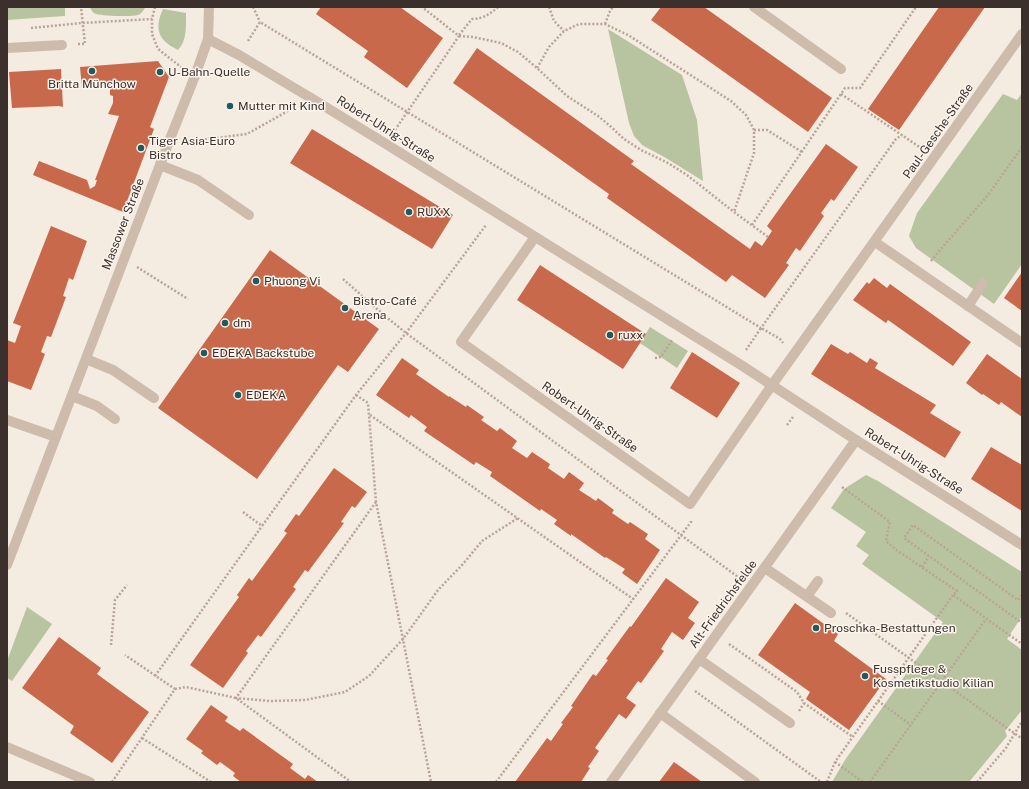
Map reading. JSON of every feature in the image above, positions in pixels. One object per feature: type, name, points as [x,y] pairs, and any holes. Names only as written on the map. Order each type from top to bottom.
[{"type":"street","points":[[208,39],[209,7]]},
{"type":"street","points":[[754,7],[841,69]]},
{"type":"street","name":"Paul-Gesche-Straße","points":[[772,385],[1022,34]]},
{"type":"street","name":"Robert-Uhrig-Straße","points":[[208,39],[239,55],[311,98],[496,212],[772,385],[1022,545]]},
{"type":"street","name":"Massower Straße","points":[[7,565],[208,39]]},
{"type":"street","points":[[7,48],[62,45]]},
{"type":"street","points":[[160,165],[198,180],[249,215]]},
{"type":"street","name":"Robert-Uhrig-Straße","points":[[535,237],[461,342],[690,504]]},
{"type":"street","points":[[875,242],[1022,343]]},
{"type":"street","points":[[968,306],[983,283]]},
{"type":"street","points":[[86,359],[113,370],[154,398]]},
{"type":"street","points":[[690,504],[772,385]]},
{"type":"street","points":[[72,396],[97,406],[116,419]]},
{"type":"street","points":[[7,420],[56,437]]},
{"type":"street","name":"Alt-Friedrichsfelde","points":[[611,782],[856,440]]},
{"type":"street","points":[[765,568],[831,613]]},
{"type":"street","points":[[806,596],[818,581]]},
{"type":"street","points":[[699,659],[790,723]]},
{"type":"street","points":[[660,713],[755,782]]},
{"type":"street","points":[[7,747],[90,782]]},
{"type":"path","points":[[81,7],[82,23]]},
{"type":"path","points":[[155,7],[152,19],[152,34],[158,49],[195,76]]},
{"type":"path","points":[[253,7],[260,22],[780,339],[793,356]]},
{"type":"path","points":[[422,7],[459,36],[473,37],[501,43],[518,52],[567,96],[598,116],[624,139],[687,175],[768,237]]},
{"type":"path","points":[[386,144],[472,19],[479,19],[498,7]]},
{"type":"path","points":[[550,7],[554,21],[564,31]]},
{"type":"path","points":[[605,24],[613,7]]},
{"type":"path","points":[[752,225],[845,88],[860,88],[916,7]]},
{"type":"path","points":[[31,28],[82,23],[152,19]]},
{"type":"path","points":[[239,55],[260,22]]},
{"type":"path","points":[[537,68],[549,47],[564,31],[579,24],[605,24],[628,35],[731,101],[746,114],[754,130],[754,154],[734,212]]},
{"type":"path","points":[[841,94],[935,157]]},
{"type":"path","points":[[168,144],[247,134],[311,98]]},
{"type":"path","points":[[754,130],[766,130],[802,152]]},
{"type":"path","points":[[740,365],[745,351],[761,328],[896,139],[902,135]]},
{"type":"path","points":[[922,275],[940,250],[988,195],[1022,147]]},
{"type":"path","points":[[155,676],[356,394],[406,333],[496,212]]},
{"type":"path","points":[[124,259],[188,298]]},
{"type":"path","points":[[343,279],[406,333],[751,587]]},
{"type":"path","points":[[655,358],[661,357],[680,327]]},
{"type":"path","points":[[356,394],[368,403],[376,502],[431,782]]},
{"type":"path","points":[[370,414],[633,599]]},
{"type":"path","points":[[827,782],[835,762],[956,591],[886,541],[890,522],[830,478]]},
{"type":"path","points":[[236,698],[376,502]]},
{"type":"path","points":[[496,782],[691,522],[690,504]]},
{"type":"path","points":[[243,512],[262,526]]},
{"type":"path","points":[[125,655],[175,689],[186,687],[236,698],[270,701],[305,700],[345,692],[369,676],[403,639],[438,590],[463,564],[482,541],[518,518]]},
{"type":"path","points":[[1022,595],[1018,600],[913,525],[904,538],[1022,623]]},
{"type":"path","points":[[922,567],[929,556]]},
{"type":"path","points":[[111,645],[115,600],[126,585]]},
{"type":"path","points":[[953,595],[1022,644]]},
{"type":"path","points":[[844,612],[1022,738]]},
{"type":"path","points":[[870,782],[986,619]]},
{"type":"path","points":[[717,635],[797,692],[804,703],[853,737]]},
{"type":"path","points":[[683,683],[821,782]]},
{"type":"path","points":[[112,782],[175,689]]},
{"type":"path","points":[[236,698],[351,782]]},
{"type":"path","points":[[878,701],[911,725]]},
{"type":"path","points":[[977,782],[1006,748],[1022,721]]},
{"type":"path","points":[[142,738],[211,782]]},
{"type":"path","points":[[835,762],[862,782]]},
{"type":"green space","points":[[7,7],[65,7],[65,16],[7,20]]},
{"type":"green space","points":[[90,7],[145,8],[138,15],[117,16],[96,14]]},
{"type":"green space","points":[[163,9],[186,13],[184,38],[178,50],[166,42],[160,33],[159,22]]},
{"type":"green space","points":[[608,29],[682,75],[697,120],[703,181],[642,145],[634,136],[629,123]]},
{"type":"green space","points":[[1022,93],[1022,264],[994,304],[916,248],[909,236],[917,213],[1003,94],[1017,100]]},
{"type":"green space","points":[[650,327],[688,351],[677,368],[640,343]]},
{"type":"green space","points":[[866,475],[878,481],[1022,572],[1022,616],[1007,639],[1022,650],[1022,710],[1005,731],[1007,736],[969,782],[832,782],[845,760],[943,622],[862,564],[869,555],[856,546],[866,532],[831,508],[844,489]]},
{"type":"green space","points":[[27,607],[52,624],[12,681],[7,678],[7,661]]},
{"type":"building","points":[[321,7],[400,7],[443,38],[407,88],[364,57],[368,51],[316,14]]},
{"type":"building","points":[[661,7],[704,7],[832,98],[808,132],[651,20]]},
{"type":"building","points":[[939,7],[985,7],[899,130],[868,109]]},
{"type":"building","points":[[477,48],[634,161],[631,164],[750,249],[755,241],[762,246],[772,231],[767,226],[826,144],[858,167],[834,201],[831,199],[821,213],[824,216],[800,251],[796,248],[786,263],[789,265],[765,298],[732,275],[726,282],[607,198],[609,194],[453,83]]},
{"type":"building","points":[[158,61],[169,77],[150,127],[154,129],[123,212],[33,175],[39,161],[87,180],[90,189],[95,186],[97,180],[95,180],[119,116],[108,114],[113,103],[113,96],[110,95],[110,87],[82,88],[80,67]]},
{"type":"building","points":[[61,69],[63,107],[12,108],[9,72]]},
{"type":"building","points":[[312,129],[453,215],[432,249],[290,163]]},
{"type":"building","points":[[51,226],[87,241],[73,280],[69,278],[63,296],[66,297],[51,337],[47,336],[41,352],[45,354],[31,390],[7,381],[7,340],[15,343],[21,326],[13,323]]},
{"type":"building","points":[[270,250],[379,329],[348,372],[338,365],[257,479],[158,408]]},
{"type":"building","points":[[540,265],[646,334],[623,369],[517,300]]},
{"type":"building","points":[[1022,272],[1022,311],[1004,298]]},
{"type":"building","points":[[874,278],[887,288],[890,284],[971,342],[953,366],[888,320],[886,323],[853,300],[867,282],[869,284]]},
{"type":"building","points":[[831,344],[848,354],[850,352],[867,363],[870,358],[878,363],[875,368],[936,405],[930,413],[961,432],[945,458],[811,374]]},
{"type":"building","points":[[692,352],[740,383],[717,418],[670,388]]},
{"type":"building","points":[[987,354],[1022,379],[1022,417],[1001,402],[999,405],[983,394],[982,395],[966,383]]},
{"type":"building","points":[[402,358],[419,370],[416,374],[449,397],[466,407],[467,405],[484,417],[481,420],[497,431],[500,428],[517,441],[512,448],[527,458],[532,452],[550,464],[548,468],[564,479],[569,472],[584,483],[579,490],[596,501],[598,498],[614,510],[612,513],[628,524],[630,522],[648,534],[645,539],[660,550],[637,584],[622,573],[625,569],[606,557],[605,558],[554,524],[557,520],[541,509],[540,511],[490,476],[492,472],[476,462],[474,465],[424,431],[427,427],[411,415],[409,418],[376,395]]},
{"type":"building","points":[[991,447],[1022,465],[1022,511],[971,479]]},
{"type":"building","points":[[334,468],[367,492],[355,508],[352,506],[341,522],[344,523],[308,572],[305,570],[293,587],[296,589],[261,637],[258,635],[246,651],[248,653],[223,688],[190,665],[239,597],[237,595],[249,578],[252,581],[287,533],[284,531],[296,514],[299,516]]},
{"type":"building","points":[[666,578],[699,602],[688,618],[695,623],[683,640],[672,632],[661,649],[664,651],[641,683],[638,681],[626,698],[636,705],[626,719],[619,714],[595,748],[599,751],[588,767],[590,768],[581,782],[515,782],[547,738],[551,741],[563,724],[561,723],[573,707],[571,706],[593,674],[596,676],[608,660],[606,659]]},
{"type":"building","points":[[795,603],[838,634],[834,641],[886,679],[849,730],[806,699],[810,692],[758,655]]},
{"type":"building","points":[[59,637],[101,668],[97,674],[149,712],[112,763],[70,733],[74,726],[22,688]]},
{"type":"building","points":[[211,705],[228,717],[225,721],[240,731],[243,728],[293,764],[290,768],[305,779],[308,775],[318,782],[241,782],[233,776],[235,773],[220,762],[217,765],[201,753],[203,751],[186,739]]},
{"type":"building","points":[[674,762],[702,782],[659,782]]},
{"type":"place","name":"Britta Münchow","points":[[92,71]]},
{"type":"place","name":"U-Bahn-Quelle","points":[[160,72]]},
{"type":"place","name":"Mutter mit Kind","points":[[230,106]]},
{"type":"place","name":"Tiger Asia-Euro Bistro","points":[[141,148]]},
{"type":"place","name":"RUXX","points":[[409,212]]},
{"type":"place","name":"Phuong Vi","points":[[256,281]]},
{"type":"place","name":"Bistro-Café Arena","points":[[345,308]]},
{"type":"place","name":"dm","points":[[225,323]]},
{"type":"place","name":"ruxx","points":[[610,335]]},
{"type":"place","name":"EDEKA Backstube","points":[[204,353]]},
{"type":"place","name":"EDEKA","points":[[238,395]]},
{"type":"place","name":"Proschka-Bestattungen","points":[[816,628]]},
{"type":"place","name":"Fusspflege & Kosmetikstudio Kilian","points":[[865,676]]}]
